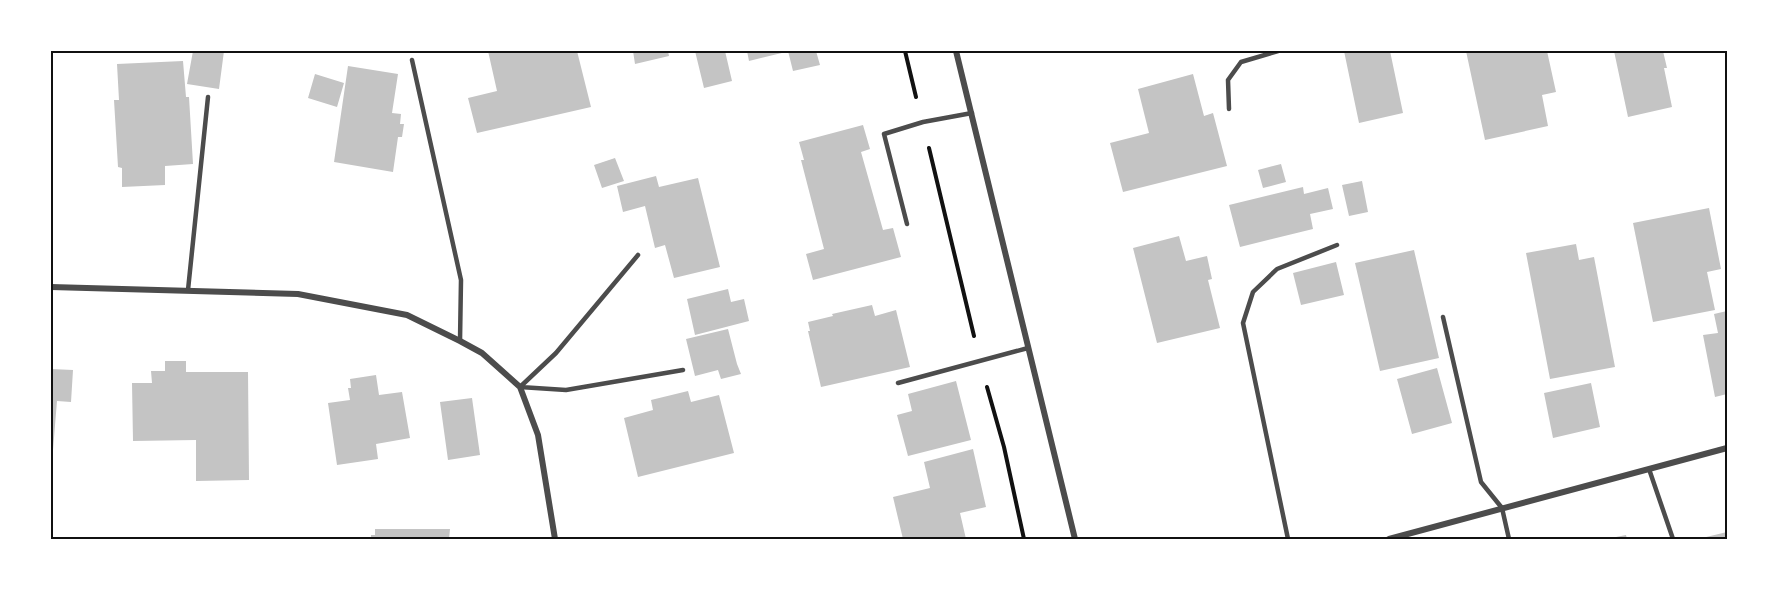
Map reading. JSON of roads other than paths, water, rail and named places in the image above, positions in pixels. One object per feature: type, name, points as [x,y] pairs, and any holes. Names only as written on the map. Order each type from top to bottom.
[{"type":"street","points":[[956,51],[1075,539]]},
{"type":"street","points":[[51,287],[298,294],[407,315],[460,341],[482,353],[520,387],[538,435],[555,539]]},
{"type":"street","points":[[1389,539],[1727,448]]},
{"type":"lane","points":[[1229,109],[1228,80],[1241,62],[1278,51]]},
{"type":"lane","points":[[412,60],[461,280],[460,341]]},
{"type":"lane","points":[[188,290],[208,98]]},
{"type":"lane","points":[[907,224],[884,134],[923,122],[972,113]]},
{"type":"lane","points":[[1288,539],[1243,323],[1253,292],[1277,269],[1337,245]]},
{"type":"lane","points":[[520,387],[556,353],[638,255]]},
{"type":"lane","points":[[1443,316],[1480,482],[1502,507],[1509,539]]},
{"type":"lane","points":[[898,383],[1028,348]]},
{"type":"lane","points":[[520,387],[566,390],[683,370]]},
{"type":"lane","points":[[1649,469],[1673,539]]}]
